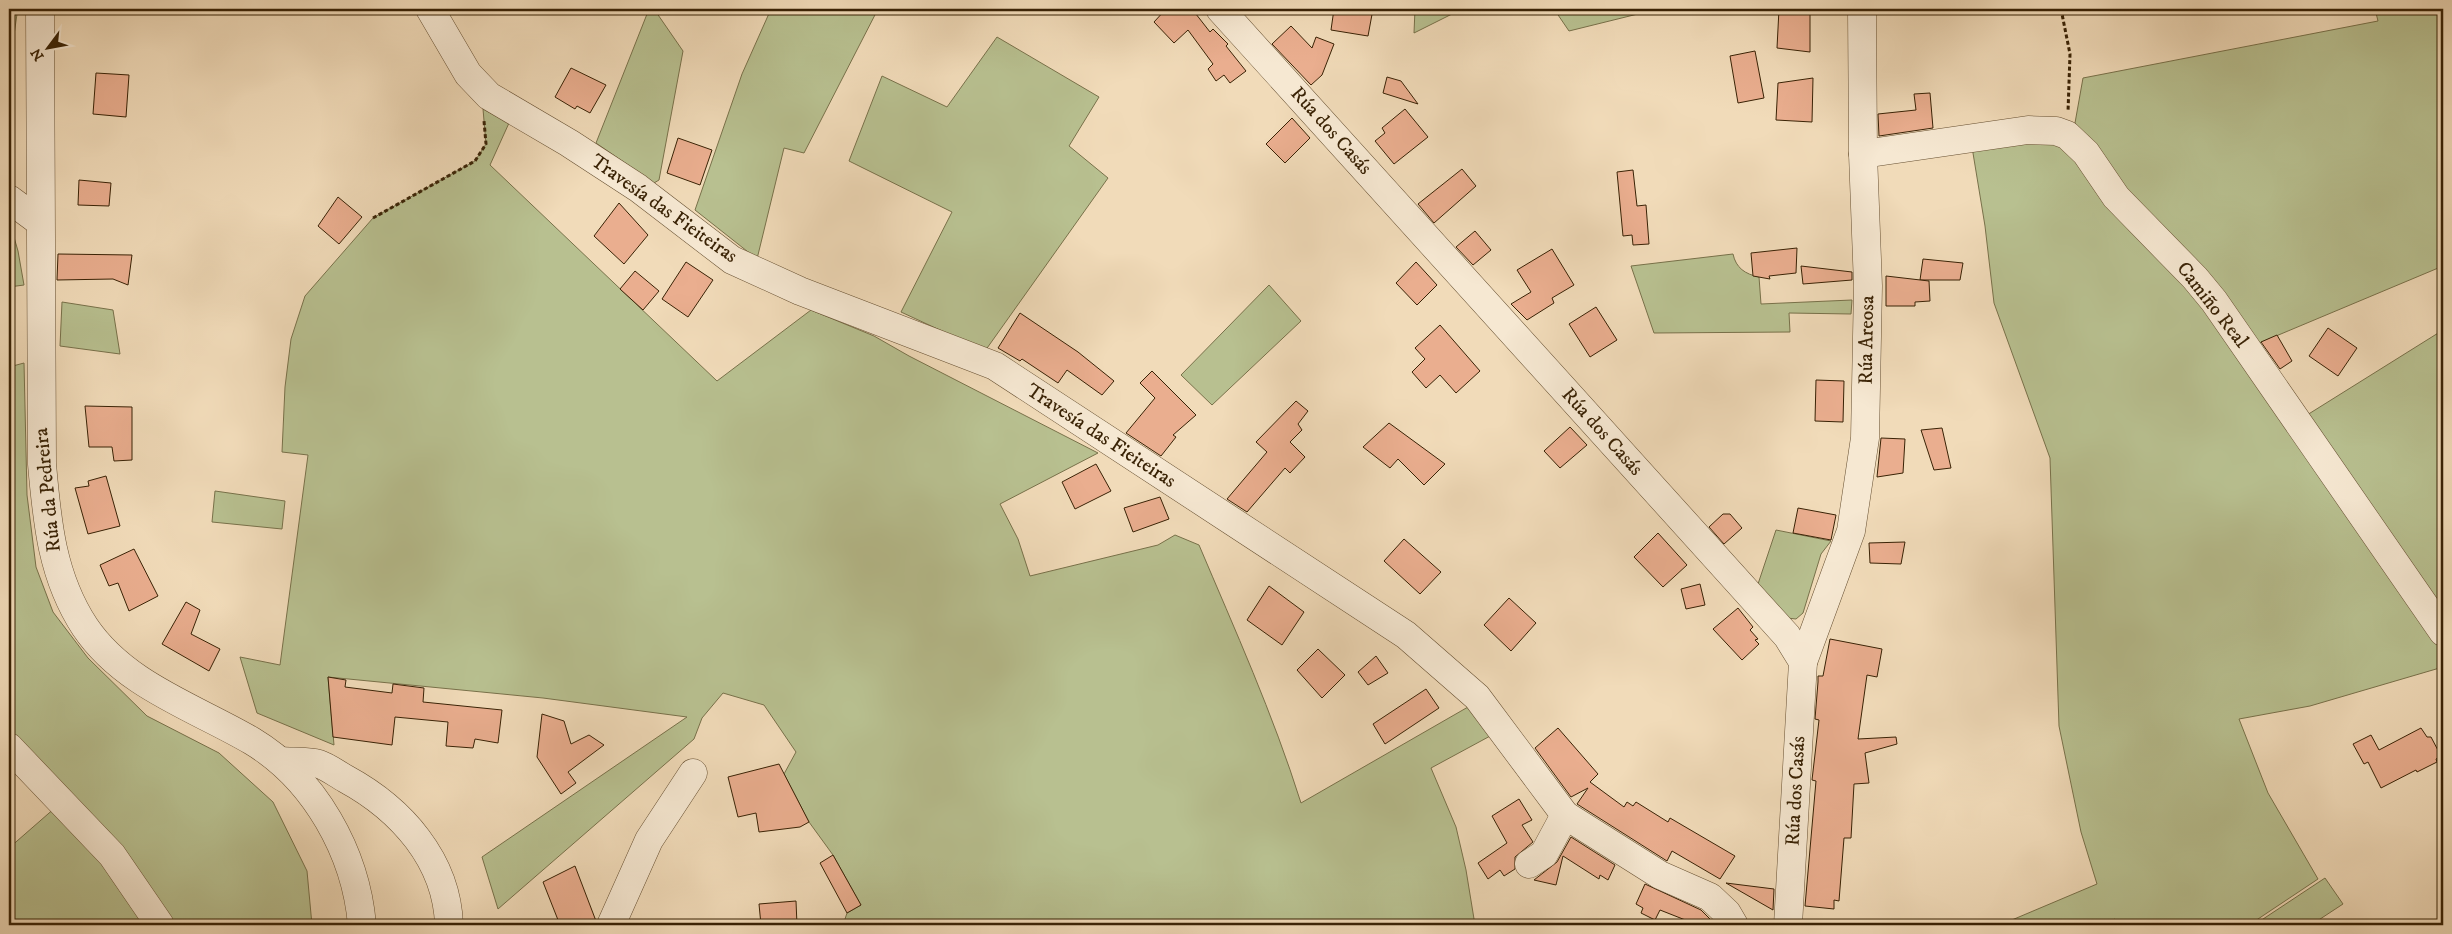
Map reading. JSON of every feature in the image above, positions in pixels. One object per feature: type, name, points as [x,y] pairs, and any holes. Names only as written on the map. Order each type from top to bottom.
[{"type":"street","name":"Rúa da Pedreira","points":[[40,9],[42,464],[48,529],[62,585],[86,628],[119,664],[160,693],[252,741],[281,761],[320,806],[346,851],[360,897],[362,925]]},
{"type":"street","name":"Travesía das Fieiteiras","points":[[430,9],[468,74],[489,96],[569,143],[638,188],[732,260],[800,291],[995,366],[1406,635],[1476,697],[1565,815],[1660,875],[1710,897],[1727,913],[1734,925]]},
{"type":"street","name":"Rúa dos Casás","points":[[1220,9],[1787,636],[1803,662],[1788,925]]},
{"type":"street","name":"Rúa Areosa","points":[[1803,662],[1851,530],[1865,438],[1868,286],[1863,154],[1862,9]]},
{"type":"street","points":[[1863,154],[2028,130],[2056,132],[2067,135]]},
{"type":"street","name":"Camiño Real","points":[[2067,135],[2086,152],[2116,197],[2195,278],[2214,301],[2443,632]]},
{"type":"street","points":[[9,198],[40,222]]},
{"type":"street","points":[[9,747],[112,855],[160,925]]},
{"type":"street","points":[[281,761],[318,764],[363,788],[394,813],[421,842],[440,877],[448,909],[449,925]]},
{"type":"street","points":[[611,925],[649,840],[693,772]]},
{"type":"street","points":[[1529,864],[1544,854],[1565,815]]},
{"type":"path","points":[[2061,9],[2070,54],[2067,135]]},
{"type":"path","points":[[374,218],[475,161],[486,144],[482,89]]},
{"type":"green space","points":[[9,9],[28,9],[17,14],[9,70]]},
{"type":"green space","points":[[649,9],[654,9],[683,51],[659,180],[654,183],[596,143]]},
{"type":"green space","points":[[771,9],[878,9],[804,153],[784,148],[757,259],[695,210],[742,74]]},
{"type":"green space","points":[[1415,9],[1462,9],[1414,33]]},
{"type":"green space","points":[[1554,9],[1658,9],[1569,31]]},
{"type":"green space","points":[[2375,9],[2443,9],[2443,266],[2257,344],[2137,209],[2075,123],[2083,78],[2378,21]]},
{"type":"green space","points":[[997,37],[1099,97],[1069,146],[1108,178],[985,351],[901,312],[952,212],[849,161],[882,76],[947,107]]},
{"type":"green space","points":[[483,109],[509,123],[490,165],[717,381],[811,310],[874,336],[909,356],[1098,453],[1000,504],[1018,539],[1030,576],[1158,545],[1175,535],[1199,545],[1266,705],[1301,803],[1468,707],[1492,735],[1431,768],[1456,827],[1466,870],[1475,925],[843,925],[847,913],[861,905],[833,855],[809,822],[784,774],[796,752],[764,705],[723,693],[702,718],[694,739],[498,909],[482,857],[687,717],[543,698],[328,677],[334,745],[257,713],[240,657],[280,665],[308,455],[282,452],[285,387],[291,339],[305,296],[373,218],[475,161],[486,144]]},
{"type":"green space","points":[[2058,142],[2185,277],[2325,484],[2443,650],[2443,667],[2310,706],[2239,719],[2268,793],[2318,879],[2249,925],[2120,925],[2115,919],[2101,925],[2000,925],[2097,884],[2081,832],[2059,726],[2050,458],[1994,303],[1985,226],[1972,147]]},
{"type":"green space","points":[[9,220],[18,251],[24,285],[9,287]]},
{"type":"green space","points":[[1733,254],[1736,263],[1742,270],[1759,277],[1761,304],[1852,300],[1851,314],[1789,313],[1790,332],[1654,333],[1631,266]]},
{"type":"green space","points":[[1269,285],[1301,321],[1212,405],[1181,375]]},
{"type":"green space","points":[[62,302],[113,310],[120,354],[60,346]]},
{"type":"green space","points":[[2443,330],[2443,615],[2307,415]]},
{"type":"green space","points":[[24,363],[27,495],[36,567],[53,612],[88,658],[147,716],[219,753],[273,802],[307,871],[312,925],[166,925],[9,738],[9,367]]},
{"type":"green space","points":[[215,491],[285,501],[282,529],[212,522]]},
{"type":"green space","points":[[1776,530],[1831,541],[1821,554],[1803,613],[1796,619],[1787,618],[1758,584]]},
{"type":"green space","points":[[56,807],[151,925],[9,925],[9,848]]},
{"type":"green space","points":[[2325,878],[2343,904],[2311,925],[2254,925]]},
{"type":"building","points":[[1166,9],[1192,9],[1210,32],[1213,29],[1228,44],[1226,46],[1246,71],[1230,83],[1224,75],[1216,81],[1208,69],[1213,64],[1188,30],[1174,43],[1154,22]]},
{"type":"building","points":[[1334,9],[1373,9],[1368,36],[1331,30]]},
{"type":"building","points":[[1779,9],[1810,9],[1810,52],[1777,48]]},
{"type":"building","points":[[1291,26],[1312,48],[1316,37],[1334,44],[1322,75],[1311,85],[1272,44]]},
{"type":"building","points":[[1755,51],[1764,98],[1738,103],[1730,56]]},
{"type":"building","points":[[571,68],[606,85],[590,113],[577,106],[575,109],[555,97]]},
{"type":"building","points":[[96,73],[129,75],[126,117],[93,114]]},
{"type":"building","points":[[1387,77],[1401,81],[1418,104],[1383,93]]},
{"type":"building","points":[[1813,78],[1812,122],[1776,120],[1778,83]]},
{"type":"building","points":[[1930,93],[1933,128],[1879,136],[1878,114],[1916,110],[1914,94]]},
{"type":"building","points":[[1405,109],[1428,137],[1394,164],[1375,141],[1385,133],[1382,128]]},
{"type":"building","points":[[1292,118],[1310,138],[1285,163],[1266,144]]},
{"type":"building","points":[[678,138],[712,150],[700,185],[667,173]]},
{"type":"building","points":[[1462,169],[1476,186],[1434,223],[1418,204]]},
{"type":"building","points":[[1633,170],[1637,206],[1646,205],[1649,244],[1633,245],[1632,235],[1623,236],[1617,172]]},
{"type":"building","points":[[79,180],[111,183],[109,206],[78,205]]},
{"type":"building","points":[[338,197],[362,217],[339,244],[318,226]]},
{"type":"building","points":[[619,203],[648,235],[624,264],[594,236]]},
{"type":"building","points":[[1475,231],[1491,250],[1473,265],[1456,247]]},
{"type":"building","points":[[1797,248],[1796,273],[1769,276],[1770,279],[1753,276],[1751,253]]},
{"type":"building","points":[[1552,249],[1574,285],[1552,298],[1554,303],[1527,320],[1511,304],[1531,292],[1517,270]]},
{"type":"building","points":[[58,254],[132,255],[128,285],[113,279],[57,280]]},
{"type":"building","points":[[1923,259],[1963,263],[1960,280],[1920,280]]},
{"type":"building","points":[[686,262],[713,280],[688,317],[662,299]]},
{"type":"building","points":[[1416,262],[1437,285],[1417,305],[1396,283]]},
{"type":"building","points":[[1801,266],[1852,272],[1852,280],[1803,284]]},
{"type":"building","points":[[635,271],[659,291],[643,310],[620,289]]},
{"type":"building","points":[[1886,276],[1929,281],[1930,301],[1915,302],[1915,306],[1886,306]]},
{"type":"building","points":[[1596,307],[1617,340],[1590,357],[1569,324]]},
{"type":"building","points":[[1020,313],[1078,352],[1114,381],[1102,395],[1067,370],[1058,383],[1022,359],[1020,361],[998,348]]},
{"type":"building","points":[[1440,325],[1480,371],[1456,393],[1440,375],[1426,388],[1412,372],[1425,359],[1415,348]]},
{"type":"building","points":[[2328,328],[2357,348],[2338,376],[2309,356]]},
{"type":"building","points":[[2277,335],[2292,361],[2280,369],[2261,342]]},
{"type":"building","points":[[1152,371],[1196,415],[1173,435],[1176,437],[1161,456],[1126,433],[1155,398],[1140,383]]},
{"type":"building","points":[[1816,380],[1844,381],[1843,422],[1815,421]]},
{"type":"building","points":[[1296,401],[1308,411],[1298,424],[1302,430],[1290,442],[1305,457],[1290,473],[1285,468],[1247,512],[1227,499],[1267,452],[1256,442]]},
{"type":"building","points":[[85,406],[132,407],[132,460],[114,461],[112,447],[89,447]]},
{"type":"building","points":[[1389,423],[1445,464],[1424,485],[1398,459],[1390,468],[1363,447]]},
{"type":"building","points":[[1570,427],[1587,445],[1560,468],[1544,451]]},
{"type":"building","points":[[1942,428],[1951,468],[1934,470],[1921,430]]},
{"type":"building","points":[[1881,438],[1905,439],[1903,473],[1877,477]]},
{"type":"building","points":[[1096,464],[1111,491],[1075,509],[1062,482]]},
{"type":"building","points":[[106,476],[120,526],[88,534],[75,488],[89,486],[88,481]]},
{"type":"building","points":[[1160,497],[1169,519],[1133,532],[1124,508]]},
{"type":"building","points":[[1798,508],[1836,515],[1831,540],[1793,533]]},
{"type":"building","points":[[1723,514],[1730,514],[1742,528],[1724,544],[1709,527]]},
{"type":"building","points":[[1658,533],[1687,565],[1663,587],[1634,557]]},
{"type":"building","points":[[1404,539],[1441,572],[1420,594],[1384,561]]},
{"type":"building","points":[[1905,542],[1901,564],[1870,563],[1869,543]]},
{"type":"building","points":[[134,549],[158,596],[129,611],[118,583],[109,586],[100,565]]},
{"type":"building","points":[[1700,584],[1705,605],[1686,609],[1681,589]]},
{"type":"building","points":[[1269,586],[1304,612],[1282,645],[1247,620]]},
{"type":"building","points":[[1509,598],[1536,623],[1511,651],[1484,625]]},
{"type":"building","points":[[186,602],[200,610],[191,634],[220,649],[209,671],[162,644]]},
{"type":"building","points":[[1738,608],[1753,627],[1750,630],[1758,639],[1755,640],[1759,644],[1742,660],[1713,629]]},
{"type":"building","points":[[1830,639],[1882,649],[1877,677],[1867,675],[1858,739],[1896,737],[1897,744],[1865,753],[1869,783],[1854,784],[1851,838],[1844,838],[1839,901],[1834,900],[1834,909],[1805,906],[1816,781],[1812,780],[1819,720],[1815,719],[1818,676],[1823,676]]},
{"type":"building","points":[[1318,649],[1345,675],[1322,698],[1297,670]]},
{"type":"building","points":[[1376,656],[1388,673],[1368,685],[1358,672]]},
{"type":"building","points":[[328,677],[346,680],[345,687],[392,693],[393,684],[424,688],[423,702],[502,710],[498,743],[475,739],[473,748],[446,746],[448,722],[395,717],[392,745],[333,737]]},
{"type":"building","points":[[1426,689],[1439,708],[1385,744],[1373,724]]},
{"type":"building","points":[[542,714],[564,721],[571,744],[589,735],[604,745],[568,772],[576,783],[561,794],[537,757]]},
{"type":"building","points":[[1558,728],[1598,774],[1590,782],[1624,807],[1627,802],[1633,806],[1636,802],[1668,822],[1670,818],[1735,856],[1720,879],[1672,851],[1667,861],[1577,804],[1588,788],[1571,797],[1535,748]]},
{"type":"building","points":[[2421,728],[2427,737],[2431,737],[2441,756],[2436,759],[2437,762],[2417,772],[2416,770],[2381,788],[2368,762],[2364,764],[2353,744],[2371,735],[2379,750]]},
{"type":"building","points":[[779,764],[809,822],[800,827],[759,832],[756,813],[738,817],[728,777]]},
{"type":"building","points":[[1519,799],[1532,820],[1522,825],[1533,842],[1515,857],[1515,869],[1504,876],[1500,870],[1488,879],[1478,863],[1507,843],[1492,816]]},
{"type":"building","points":[[1571,837],[1615,865],[1608,880],[1600,875],[1599,879],[1563,856],[1556,885],[1534,880],[1557,862]]},
{"type":"building","points":[[833,855],[861,905],[847,913],[820,863]]},
{"type":"building","points":[[575,866],[596,921],[586,925],[560,925],[543,882]]},
{"type":"building","points":[[1726,883],[1774,889],[1773,910]]},
{"type":"building","points":[[1645,884],[1701,910],[1716,925],[1698,925],[1660,910],[1655,920],[1641,913],[1643,908],[1636,904]]},
{"type":"building","points":[[796,901],[797,925],[761,925],[759,904]]}]
